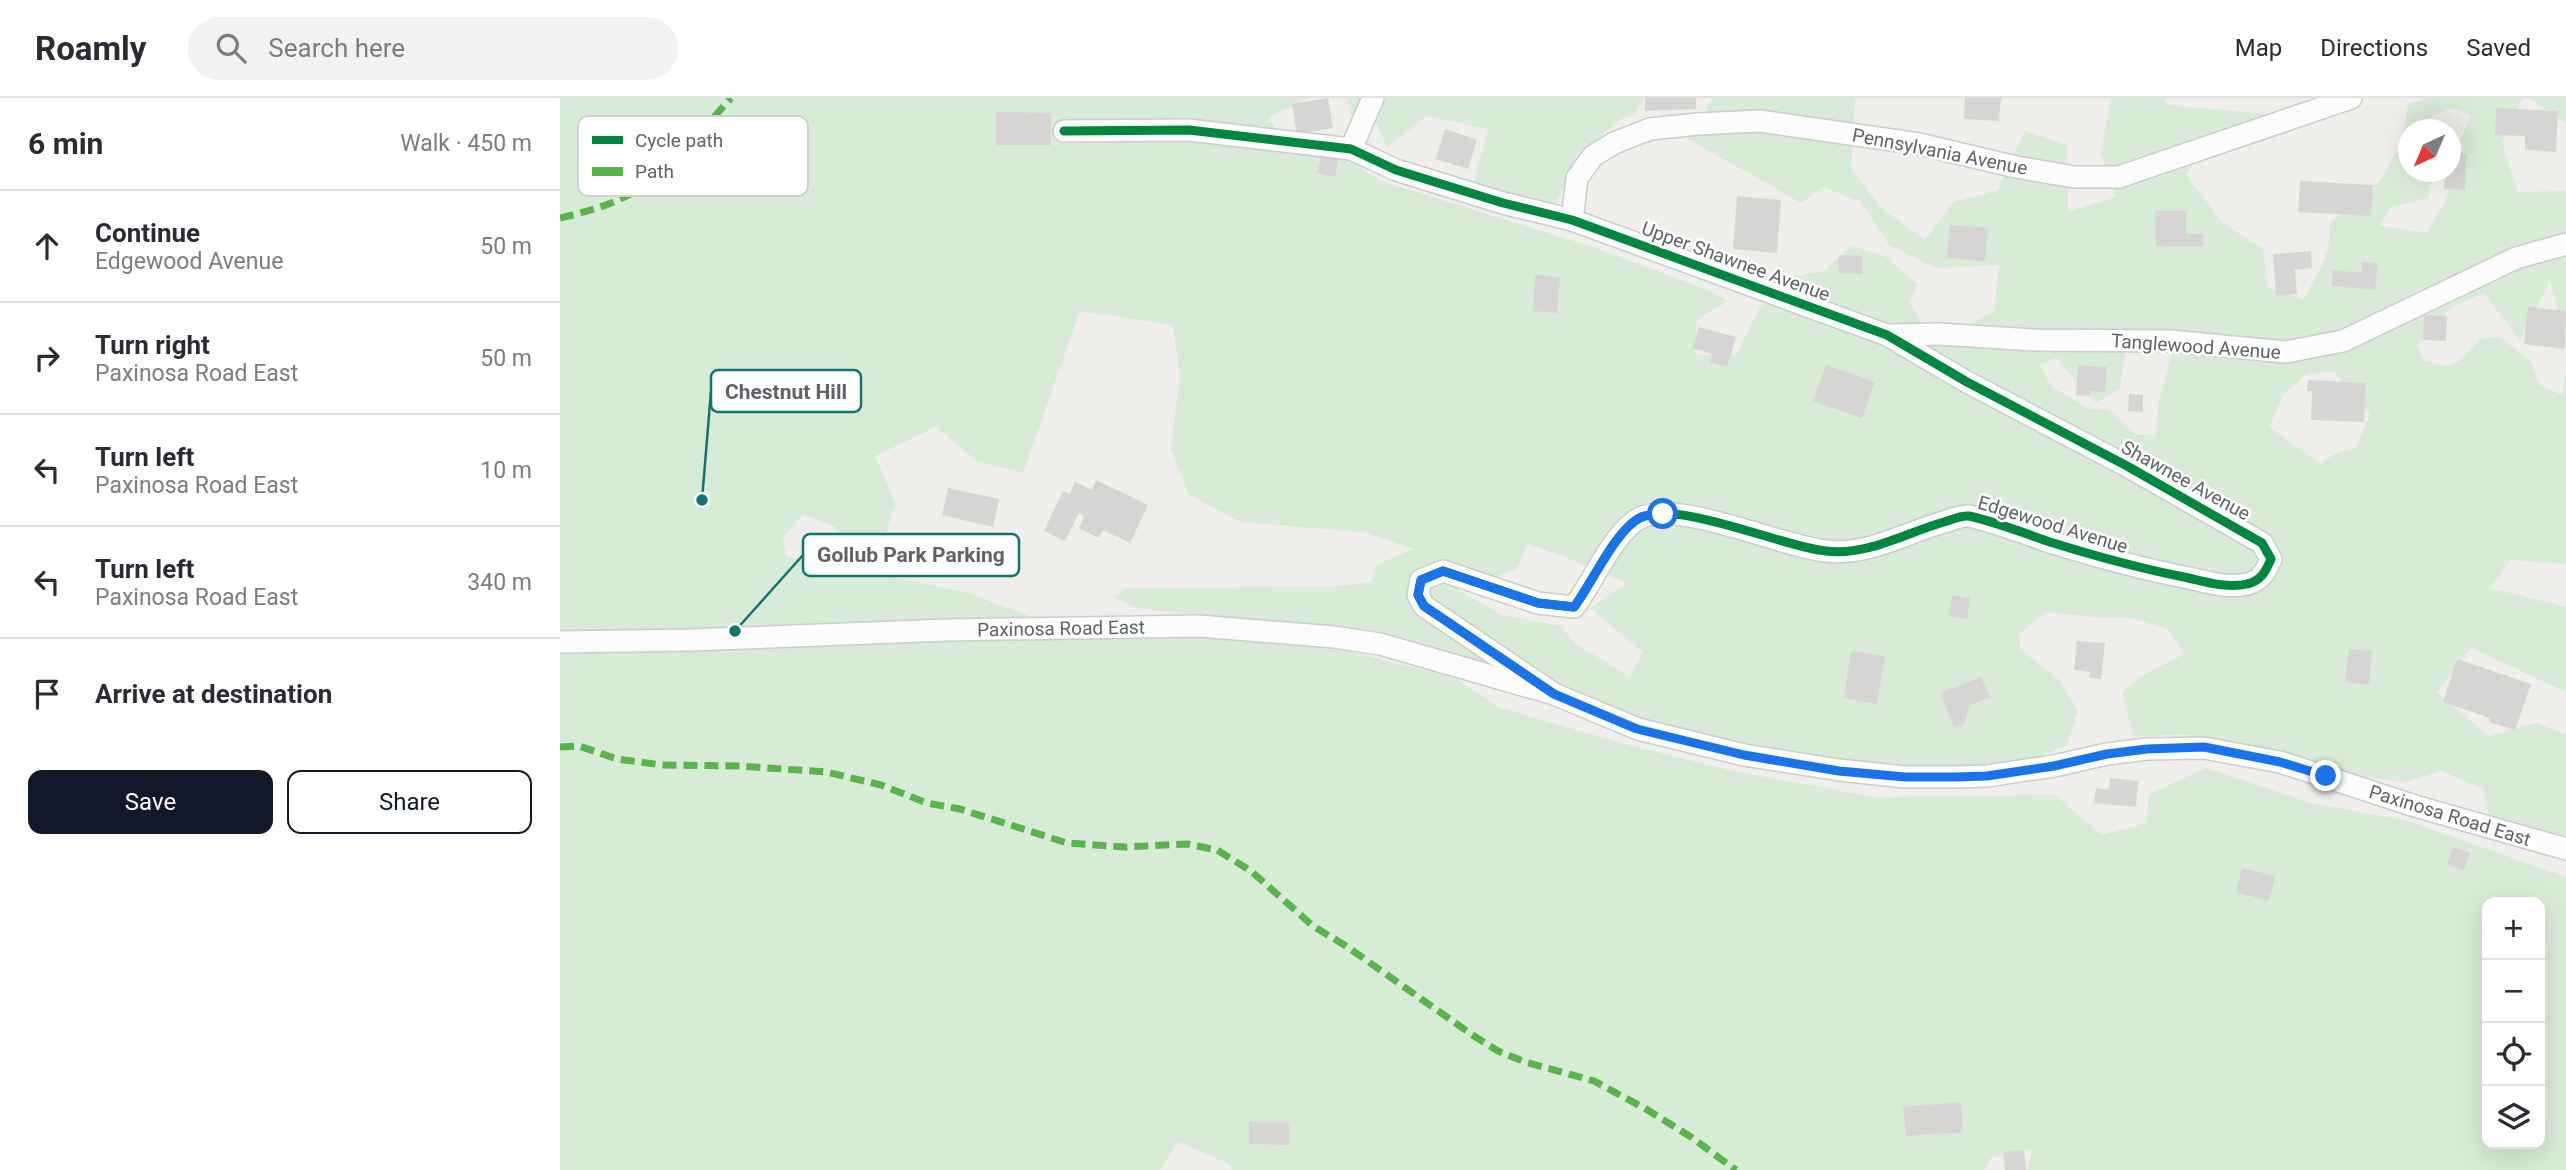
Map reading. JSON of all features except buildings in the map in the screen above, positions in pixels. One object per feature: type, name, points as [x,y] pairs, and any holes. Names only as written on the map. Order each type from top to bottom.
[{"type":"street","points":[[1351,149],[1373,98]]},
{"type":"street","name":"Pennsylvania Avenue","points":[[1572,220],[1577,178],[1593,156],[1614,143],[1650,130],[1760,121],[1919,144],[2016,167],[2074,177],[2119,177],[2351,98]]},
{"type":"street","name":"Upper Shawnee Avenue","points":[[1064,131],[1189,130],[1351,149],[1396,170],[1503,203],[1572,220],[1887,335],[1967,382],[2092,448]]},
{"type":"street","name":"Tanglewood Avenue","points":[[1887,335],[1940,334],[2034,340],[2170,341],[2286,352],[2343,341],[2515,258],[2566,243]]},
{"type":"street","name":"Shawnee Avenue","points":[[2092,448],[2262,543]]},
{"type":"street","name":"Edgewood Avenue","points":[[1588,589],[1600,565],[1627,528],[1641,517],[1663,514],[1691,516],[1789,544],[1828,552],[1870,549],[1919,529],[1966,516],[2121,564],[2223,585],[2248,584],[2265,574],[2271,559],[2262,543]]},
{"type":"street","name":"Paxinosa Road East","points":[[1554,694],[1424,606],[1418,595],[1421,580],[1443,571],[1538,603],[1574,607],[1588,589]]},
{"type":"street","name":"Paxinosa Road East","points":[[560,642],[947,630],[1199,626],[1334,637],[1380,644],[1554,694],[1637,729],[1744,755],[1839,771],[1905,777],[1987,776],[2054,766],[2107,754],[2147,749],[2204,747],[2280,762],[2415,806],[2566,849]]},
{"type":"green space","points":[[560,98],[1307,98],[1269,118],[1286,148],[1346,159],[1381,181],[1596,248],[1705,289],[1729,301],[1697,319],[1695,355],[1736,355],[1760,308],[1792,276],[1822,272],[1852,246],[1885,256],[1917,284],[1909,302],[1934,344],[1994,311],[1999,265],[1935,268],[1889,245],[1861,202],[1823,187],[1801,203],[1688,139],[1713,98],[1855,98],[1851,169],[1881,208],[1925,240],[1954,202],[1998,190],[2025,131],[2067,145],[2068,212],[2116,197],[2101,152],[2111,98],[2164,98],[2167,105],[2273,114],[2194,163],[2186,175],[2224,224],[2263,249],[2268,288],[2304,299],[2326,253],[2329,224],[2381,179],[2398,149],[2398,182],[2432,182],[2428,198],[2391,207],[2379,226],[2427,233],[2445,201],[2451,182],[2461,182],[2461,139],[2471,115],[2452,108],[2426,119],[2406,119],[2408,104],[2428,98],[2523,98],[2502,142],[2518,192],[2566,191],[2566,326],[2560,320],[2550,280],[2520,341],[2484,293],[2452,307],[2417,345],[2425,361],[2448,366],[2461,360],[2480,339],[2500,337],[2531,362],[2539,385],[2562,395],[2566,369],[2566,564],[2510,560],[2490,588],[2566,607],[2566,692],[2471,648],[2437,692],[2489,736],[2536,723],[2566,734],[2566,836],[2549,834],[2489,815],[2483,789],[2442,771],[2406,782],[2362,777],[2230,742],[2181,734],[2133,737],[2122,692],[2140,677],[2184,654],[2168,629],[2130,618],[2046,612],[2019,634],[2020,649],[2059,680],[2078,710],[2067,745],[2026,763],[1977,771],[1915,769],[1848,762],[1704,740],[1624,712],[1434,654],[1317,625],[1139,608],[1113,598],[1127,588],[1332,587],[1371,582],[1376,565],[1414,549],[1363,532],[1241,522],[1188,494],[1171,448],[1180,376],[1173,325],[1080,311],[1023,473],[977,461],[936,427],[875,456],[895,503],[875,573],[968,593],[1032,617],[1044,636],[1173,633],[1348,651],[1454,678],[1501,708],[1625,744],[1733,771],[1873,797],[2055,795],[2102,835],[2146,823],[2149,794],[2206,768],[2311,803],[2408,821],[2566,877],[2566,1170],[2027,1170],[2033,1149],[1991,1158],[1984,1170],[1232,1170],[1227,1163],[1178,1142],[1160,1170],[560,1170]],"holes":[[[2148,337],[2172,355],[2159,401],[2156,436],[2135,434],[2109,410],[2089,409],[2051,386],[2040,365],[2056,358],[2096,403],[2120,388],[2126,346]],[[2334,372],[2370,414],[2356,448],[2334,454],[2321,464],[2269,427],[2283,395],[2307,373]],[[803,514],[835,527],[847,548],[822,563],[787,557],[782,539]],[[1527,544],[1626,583],[1590,608],[1643,652],[1630,677],[1575,643],[1560,626],[1502,615],[1457,590],[1517,569]]]},
{"type":"green space","points":[[1347,98],[1645,98],[1634,115],[1619,120],[1576,158],[1555,206],[1473,185],[1488,129],[1427,116],[1387,147],[1374,117],[1353,119]]},
{"type":"green space","points":[[2529,98],[2566,98],[2566,123]]},
{"type":"marked path","points":[[715,116],[731,98]]},
{"type":"marked path","points":[[560,218],[626,196]]},
{"type":"marked path","points":[[560,747],[579,746],[617,759],[662,765],[740,766],[826,772],[881,785],[927,803],[960,809],[1067,843],[1125,847],[1187,844],[1217,850],[1251,871],[1313,926],[1498,1051],[1525,1062],[1594,1081],[1691,1137],[1736,1170]]},
{"type":"cycle path","points":[[1064,131],[1189,130],[1351,149],[1396,170],[1503,203],[1572,220],[1887,335],[1967,382],[2127,466],[2262,543],[2271,559],[2256,581],[2223,585],[2117,561],[1969,516],[1872,547],[1842,552],[1807,548],[1704,519],[1657,514],[1640,518],[1621,534],[1574,607],[1538,603],[1443,571],[1421,580],[1418,595],[1424,606],[1554,694]]},
{"type":"place","name":"Chestnut Hill","points":[[702,500]]},
{"type":"place","name":"Gollub Park Parking","points":[[735,631]]},
{"type":"route","points":[[1663,514],[1641,517],[1627,528],[1574,607],[1538,603],[1443,571],[1421,580],[1418,595],[1424,606],[1554,694],[1637,729],[1744,755],[1839,771],[1905,777],[1956,777],[1987,776],[2147,749],[2204,747],[2280,762],[2326,776]]}]
